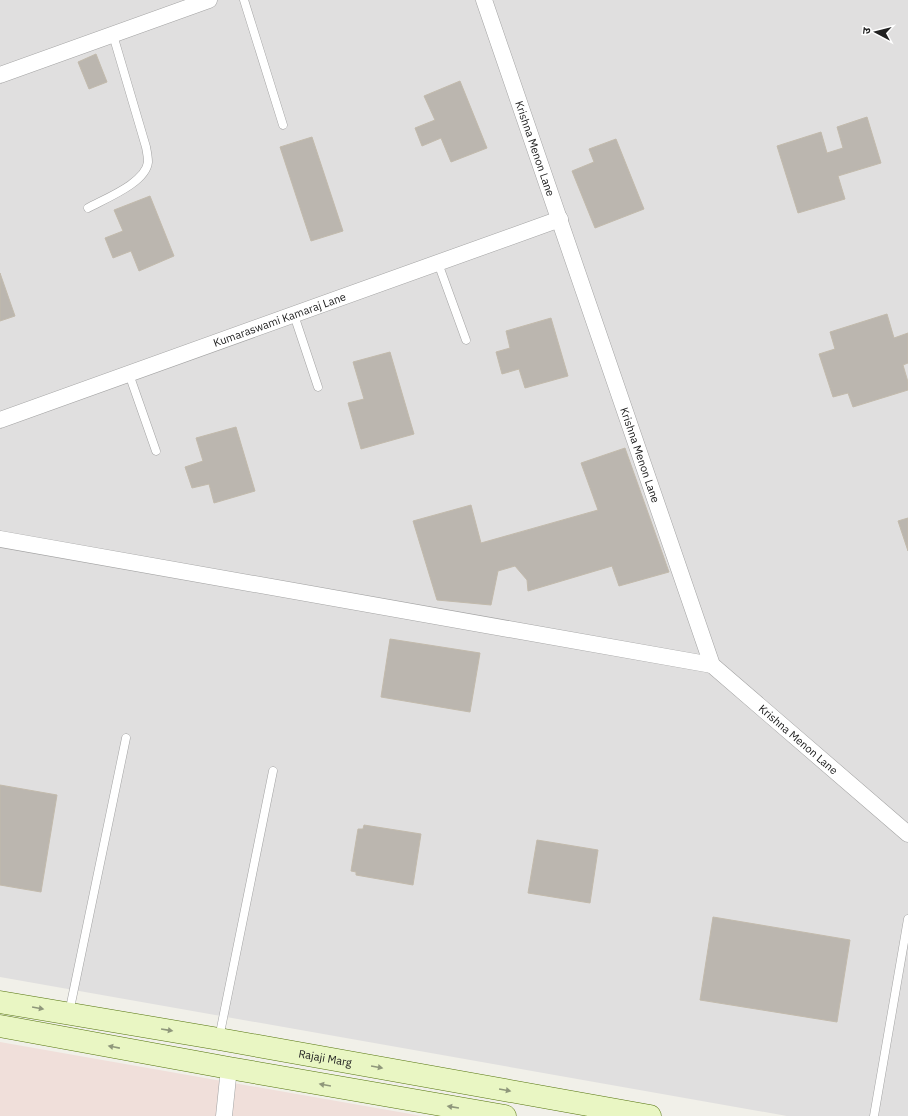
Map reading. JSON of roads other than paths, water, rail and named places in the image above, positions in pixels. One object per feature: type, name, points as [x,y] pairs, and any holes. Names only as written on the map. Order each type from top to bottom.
[{"type":"main road","name":"Rajaji Marg","points":[[0,1002],[219,1039],[650,1116]]},
{"type":"main road","points":[[0,1026],[505,1116]]},
{"type":"street","points":[[0,75],[209,0]]},
{"type":"street","name":"Krishna Menon Lane","points":[[484,0],[712,665],[908,834]]},
{"type":"street","name":"Kumaraswami Kamaraj Lane","points":[[0,420],[560,219]]},
{"type":"street","points":[[0,539],[712,665]]},
{"type":"street","points":[[224,1116],[229,1068]]},
{"type":"lane","points":[[244,0],[283,125]]},
{"type":"lane","points":[[88,208],[133,184],[143,175],[148,163],[146,147],[113,35]]},
{"type":"lane","points":[[438,263],[466,340]]},
{"type":"lane","points":[[294,315],[318,387]]},
{"type":"lane","points":[[129,374],[156,451]]},
{"type":"lane","points":[[69,1014],[126,738]]},
{"type":"lane","points":[[219,1039],[273,771]]},
{"type":"lane","points":[[874,1116],[908,919]]}]
